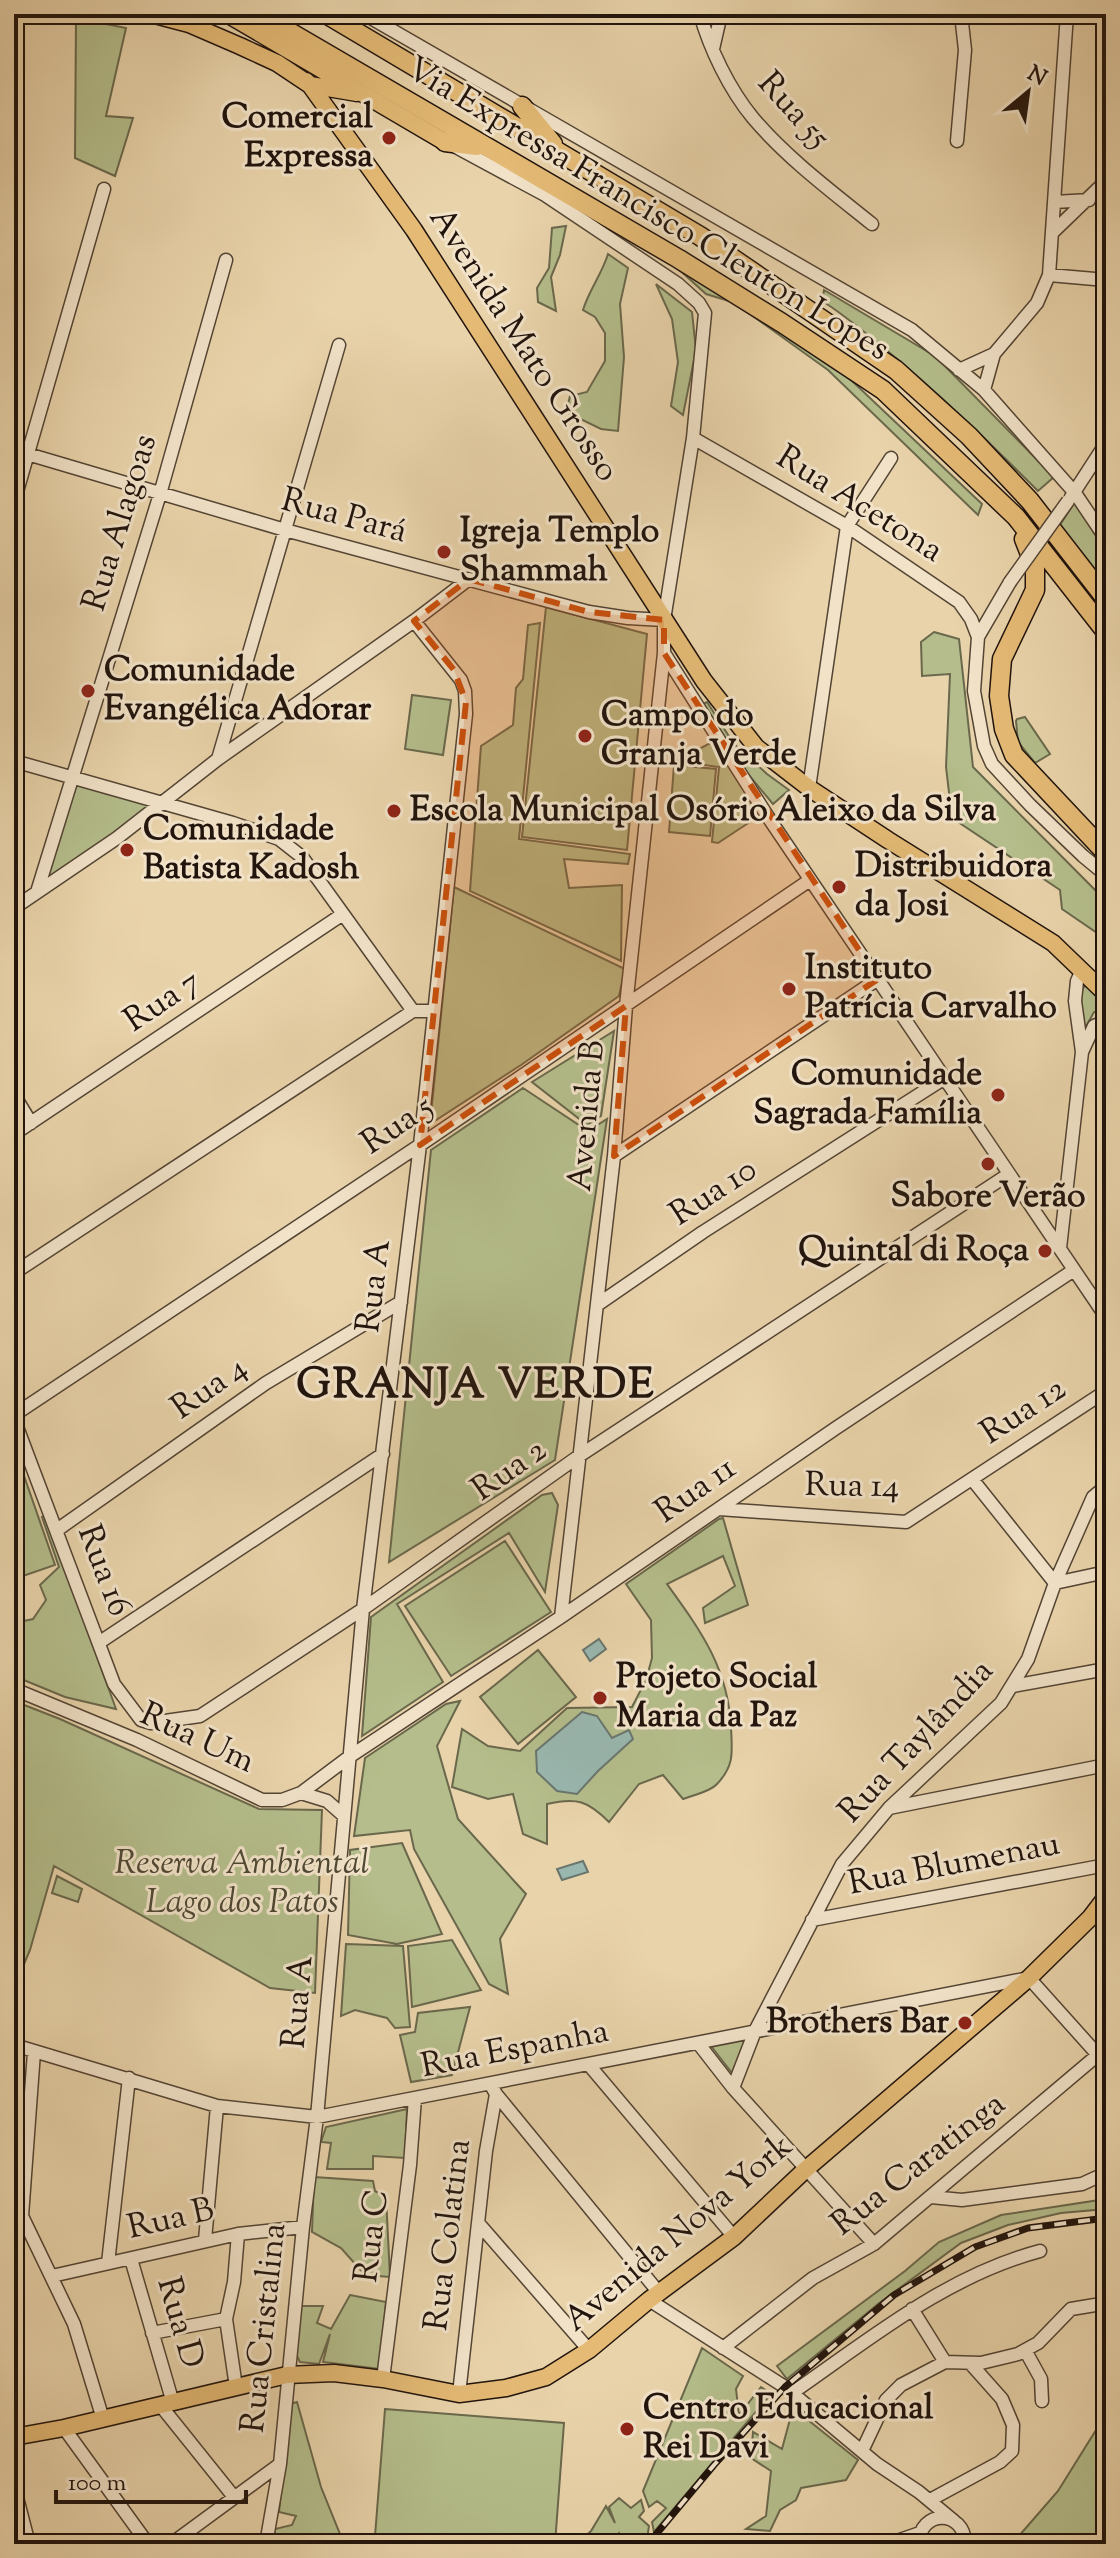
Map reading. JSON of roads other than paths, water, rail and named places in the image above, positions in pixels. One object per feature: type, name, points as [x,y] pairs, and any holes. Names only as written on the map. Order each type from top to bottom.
[{"type":"highway","name":"Via Expressa Francisco Cleuton Lopes","points":[[259,14],[679,259],[883,390],[1016,517],[1106,632]]},
{"type":"highway","name":"Via Expressa Francisco Cleuton Lopes","points":[[326,14],[700,236],[896,370],[969,436],[1030,501],[1106,599]]},
{"type":"highway","points":[[522,106],[560,152]]},
{"type":"highway","points":[[445,142],[491,149]]},
{"type":"highway","points":[[1016,517],[1035,567],[1035,590],[1002,659],[999,696],[1004,729],[1014,755],[1106,853]]},
{"type":"main road","name":"Avenida Mato Grosso","points":[[151,14],[221,37],[277,63],[310,85],[414,230],[704,681],[756,747],[809,788],[1053,943],[1106,994]]},
{"type":"main road","points":[[192,14],[221,37]]},
{"type":"main road","points":[[227,14],[445,142]]},
{"type":"main road","points":[[282,46],[288,59],[310,85],[366,94]]},
{"type":"main road","points":[[332,115],[335,101],[345,91]]},
{"type":"main road","name":"Avenida Nova York","points":[[14,2437],[287,2375],[334,2373],[459,2394],[506,2388],[546,2377],[589,2350],[734,2237],[805,2170],[1029,1978],[1090,1918],[1106,1897]]},
{"type":"street","points":[[364,14],[912,330],[984,390],[1072,497],[1101,523],[1106,539]]},
{"type":"street","name":"Rua 55","points":[[700,14],[713,49],[736,94],[753,118],[806,170],[872,224]]},
{"type":"street","points":[[713,49],[721,14]]},
{"type":"street","points":[[957,141],[965,50],[961,14]]},
{"type":"street","points":[[984,390],[994,354],[1037,303],[1049,275],[1067,14]]},
{"type":"street","name":"Avenida B","points":[[445,142],[545,195],[678,284],[699,303],[705,313],[693,438],[664,620],[664,653],[626,1006],[614,1156],[561,1617]]},
{"type":"street","points":[[1052,233],[1106,181]]},
{"type":"street","points":[[14,502],[104,189]]},
{"type":"street","points":[[1054,202],[1089,200]]},
{"type":"street","name":"Rua Alagoas","points":[[37,892],[160,494],[226,260]]},
{"type":"street","points":[[1049,275],[1106,280]]},
{"type":"street","points":[[218,759],[339,345]]},
{"type":"street","points":[[959,370],[994,354]]},
{"type":"street","name":"Rua Acetona","points":[[693,438],[847,526],[959,602],[971,619],[978,637]]},
{"type":"street","points":[[1106,443],[1072,497],[1010,582],[978,637],[974,691],[984,746],[992,764],[1041,816],[1106,875]]},
{"type":"street","name":"Rua Pará","points":[[14,450],[285,530],[589,612],[664,620]]},
{"type":"street","points":[[809,788],[847,526],[891,458]]},
{"type":"street","points":[[14,908],[117,838],[218,759],[469,579]]},
{"type":"street","name":"Rua A","points":[[317,2117],[363,1609],[420,1145],[466,702],[461,680],[414,621]]},
{"type":"street","points":[[664,653],[768,817],[1106,1317]]},
{"type":"street","points":[[14,761],[279,839],[302,857],[413,1011]]},
{"type":"street","name":"Rua 5","points":[[14,1417],[810,880]]},
{"type":"street","name":"Rua 7","points":[[14,1134],[343,914]]},
{"type":"street","points":[[1060,1248],[1082,1052],[1075,1001],[1077,981],[1082,970]]},
{"type":"street","points":[[614,1156],[878,979]]},
{"type":"street","points":[[14,1273],[413,1011],[434,1011]]},
{"type":"street","points":[[1082,1052],[1094,1026],[1106,1021]]},
{"type":"street","name":"Rua 10","points":[[597,1305],[703,1232],[945,1078]]},
{"type":"street","points":[[14,1095],[31,1123]]},
{"type":"street","name":"Rua 2","points":[[141,1720],[151,1723],[200,1716],[363,1609],[579,1456],[1009,1174]]},
{"type":"street","name":"Rua 11","points":[[349,1757],[1074,1270]]},
{"type":"street","name":"Rua 4","points":[[57,1530],[266,1383],[401,1302]]},
{"type":"street","name":"Rua 12","points":[[972,1479],[1106,1391]]},
{"type":"street","name":"Rua 16","points":[[14,1417],[114,1684],[141,1720]]},
{"type":"street","points":[[100,1642],[383,1454]]},
{"type":"street","points":[[972,1479],[1055,1583],[1106,1572]]},
{"type":"street","name":"Rua 14","points":[[719,1509],[906,1522],[972,1479]]},
{"type":"street","name":"Rua Taylândia","points":[[733,2088],[755,2031],[842,1864],[889,1808],[1001,1703],[1013,1686],[1028,1659],[1055,1583],[1093,1497],[1106,1486]]},
{"type":"street","points":[[1013,1686],[1106,1669]]},
{"type":"street","name":"Rua Um","points":[[14,1689],[137,1740],[262,1800],[282,1800],[301,1793],[349,1757]]},
{"type":"street","points":[[137,1740],[141,1720]]},
{"type":"street","points":[[889,1808],[1106,1765]]},
{"type":"street","points":[[301,1793],[327,1801],[344,1816]]},
{"type":"street","name":"Rua Blumenau","points":[[812,1920],[1106,1865]]},
{"type":"street","points":[[1029,1978],[1102,2052]]},
{"type":"street","name":"Rua Espanha","points":[[14,2045],[217,2106],[317,2117],[415,2098],[494,2090],[589,2065],[1029,1978]]},
{"type":"street","points":[[698,2043],[733,2088],[874,2244]]},
{"type":"street","points":[[34,2052],[18,2210],[74,2324],[103,2419]]},
{"type":"street","name":"Rua Caratinga","points":[[723,2348],[813,2278],[874,2244],[1102,2052]]},
{"type":"street","points":[[589,2065],[734,2237]]},
{"type":"street","points":[[108,2263],[129,2078]]},
{"type":"street","points":[[494,2090],[654,2297],[723,2348],[792,2393],[862,2451],[924,2496],[961,2528],[966,2542]]},
{"type":"street","name":"Rua Colatina","points":[[459,2394],[494,2090]]},
{"type":"street","name":"Rua C","points":[[383,2379],[410,2165],[415,2098]]},
{"type":"street","points":[[205,2240],[217,2106]]},
{"type":"street","name":"Rua Cristalina","points":[[266,2544],[280,2464],[287,2375],[317,2117]]},
{"type":"street","points":[[931,2197],[962,2200],[1082,2184],[1106,2173]]},
{"type":"street","points":[[479,2224],[589,2350]]},
{"type":"street","name":"Rua B","points":[[52,2276],[205,2240],[303,2227]]},
{"type":"street","points":[[236,2387],[226,2319],[234,2282],[238,2234]]},
{"type":"street","points":[[792,2393],[912,2309],[985,2269],[1040,2251]]},
{"type":"street","name":"Rua D","points":[[131,2259],[152,2333],[167,2404]]},
{"type":"street","points":[[862,2451],[886,2400],[901,2385],[945,2362],[981,2363],[1018,2354],[1038,2343],[1071,2309],[1095,2305]]},
{"type":"street","points":[[912,2309],[945,2362]]},
{"type":"street","points":[[152,2333],[226,2319]]},
{"type":"street","points":[[1025,2350],[1041,2379],[1042,2401]]},
{"type":"street","points":[[924,2496],[1000,2462],[1012,2451],[1013,2425],[1002,2399],[970,2363]]},
{"type":"street","points":[[167,2404],[234,2497]]},
{"type":"street","points":[[64,2428],[148,2544]]},
{"type":"street","points":[[171,2544],[280,2464]]},
{"type":"street","points":[[14,2486],[29,2544]]},
{"type":"street","points":[[921,2534],[924,2496]]},
{"type":"street","points":[[888,2544],[921,2534],[934,2519],[954,2521]]},
{"type":"water","points":[[599,1639],[606,1649],[590,1661],[583,1650]]},
{"type":"water","points":[[582,1712],[597,1716],[612,1738],[629,1730],[633,1739],[577,1794],[557,1791],[537,1772],[536,1751]]},
{"type":"water","points":[[583,1861],[588,1872],[562,1880],[557,1869]]},
{"type":"railway","points":[[648,2544],[785,2387],[894,2295],[975,2247],[1028,2228],[1106,2218]]},
{"type":"place","name":"Comercial Expressa","points":[[389,138]]},
{"type":"place","name":"Igreja Templo Shammah","points":[[444,552]]},
{"type":"place","name":"Comunidade Evangélica Adorar","points":[[88,691]]},
{"type":"place","name":"Campo do Granja Verde","points":[[585,736]]},
{"type":"place","name":"Escola Municipal Osório Aleixo da Silva","points":[[394,811]]},
{"type":"place","name":"Comunidade Batista Kadosh","points":[[127,850]]},
{"type":"place","name":"Distribuidora da Josi","points":[[839,887]]},
{"type":"place","name":"Instituto Patrícia Carvalho","points":[[789,989]]},
{"type":"place","name":"Comunidade Sagrada Família","points":[[998,1095]]},
{"type":"place","name":"Sabore Verão","points":[[988,1164]]},
{"type":"place","name":"Quintal di Roça","points":[[1045,1251]]},
{"type":"place","name":"Projeto Social Maria da Paz","points":[[600,1698]]},
{"type":"place","name":"Brothers Bar","points":[[965,2023]]},
{"type":"place","name":"Centro Educacional Rei Davi","points":[[627,2429]]},
{"type":"district","name":"GRANJA VERDE","points":[[476,1387]]},
{"type":"park label","name":"Reserva Ambiental Lago dos Patos","points":[[242,1884]]}]
